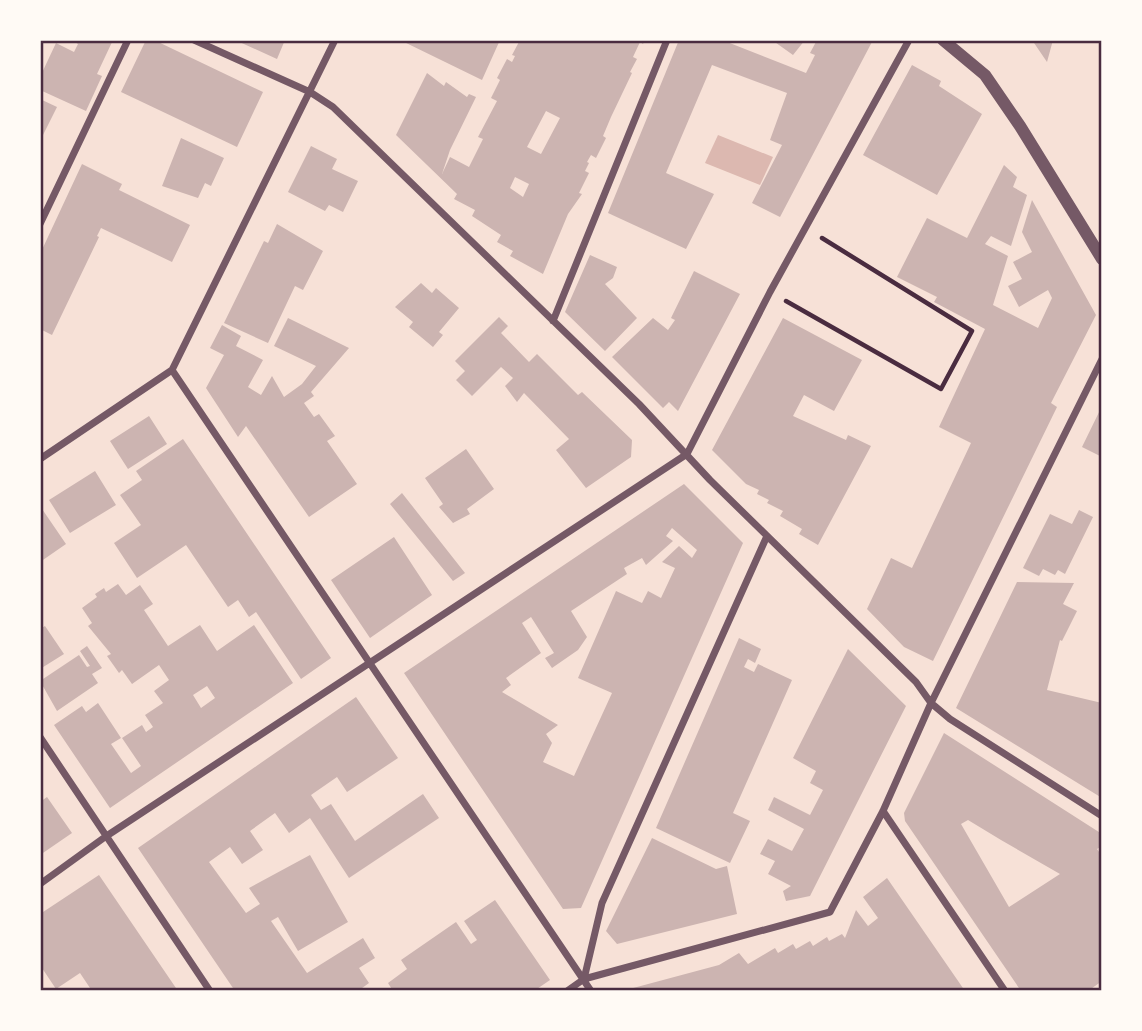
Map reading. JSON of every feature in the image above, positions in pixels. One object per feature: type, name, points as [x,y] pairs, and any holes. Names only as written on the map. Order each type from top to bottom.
[{"type":"street","points":[[40,224],[128,40]]},
{"type":"street","points":[[194,40],[310,92],[333,107],[687,453],[916,682],[931,703],[950,719],[1102,816]]},
{"type":"street","points":[[40,459],[172,370],[335,40]]},
{"type":"street","points":[[553,321],[667,40]]},
{"type":"street","points":[[40,884],[105,837],[687,453],[769,292],[909,40]]},
{"type":"street","points":[[943,40],[985,75],[1020,125],[1102,260]]},
{"type":"street","points":[[568,991],[584,979],[830,912],[883,811],[931,703],[1102,359]]},
{"type":"street","points":[[172,370],[371,661],[591,991]]},
{"type":"street","points":[[584,979],[602,902],[768,536]]},
{"type":"street","points":[[40,737],[210,991]]},
{"type":"street","points":[[883,811],[1005,991]]},
{"type":"path","points":[[769,292],[941,389],[972,331],[805,228]]},
{"type":"shaded area","points":[[718,135],[773,157],[760,185],[705,163]]},
{"type":"building","points":[[72,40],[113,40],[97,74],[102,76],[86,111],[40,90],[40,77],[56,43],[74,52],[78,44]]},
{"type":"building","points":[[146,40],[154,40],[263,92],[237,147],[121,92]]},
{"type":"building","points":[[235,40],[285,40],[277,59]]},
{"type":"building","points":[[400,40],[500,40],[482,80]]},
{"type":"building","points":[[520,40],[645,40],[643,44],[640,42],[633,57],[637,59],[603,136],[606,138],[596,158],[591,155],[587,162],[589,163],[585,171],[589,173],[579,193],[582,194],[568,214],[543,274],[510,256],[513,251],[497,242],[501,235],[472,216],[475,210],[454,199],[457,194],[396,135],[427,73],[444,86],[446,82],[467,97],[469,94],[476,97],[450,150],[442,174],[450,157],[469,167],[483,139],[478,137],[497,101],[491,98],[500,80],[497,78],[507,59],[512,62],[515,56],[512,55]],"holes":[[[546,111],[560,118],[541,154],[527,147]],[[515,177],[529,184],[523,197],[510,188]]]},
{"type":"building","points":[[679,40],[722,40],[806,73],[815,55],[810,53],[817,40],[873,40],[780,217],[752,203],[782,145],[770,140],[787,93],[712,65],[666,173],[714,194],[686,249],[608,213]]},
{"type":"building","points":[[772,40],[805,40],[793,55]]},
{"type":"building","points":[[1032,40],[1053,40],[1047,62]]},
{"type":"building","points":[[912,65],[941,81],[939,86],[982,114],[937,195],[863,155]]},
{"type":"building","points":[[40,99],[57,107],[40,141]]},
{"type":"building","points":[[181,138],[224,158],[211,186],[205,183],[198,198],[162,186]]},
{"type":"building","points":[[311,146],[337,159],[332,169],[358,181],[343,212],[329,205],[325,211],[288,192]]},
{"type":"building","points":[[82,164],[122,184],[119,190],[190,225],[172,262],[101,228],[52,335],[40,329],[40,254]]},
{"type":"building","points":[[1004,165],[1017,177],[1013,187],[1027,195],[1011,246],[991,236],[985,244],[1008,256],[993,305],[1038,328],[1052,298],[1048,290],[1019,307],[1008,286],[1022,279],[1013,262],[1032,252],[1022,232],[1032,200],[1096,315],[1051,403],[1057,407],[933,661],[904,647],[867,609],[891,558],[912,568],[971,443],[939,427],[985,329],[934,302],[937,297],[897,277],[927,218],[967,238]]},
{"type":"building","points":[[277,224],[323,251],[303,290],[295,286],[268,343],[224,323],[264,241],[268,243]]},
{"type":"building","points":[[590,255],[617,267],[613,278],[605,284],[637,318],[605,351],[565,312]]},
{"type":"building","points":[[694,271],[740,294],[678,411],[669,402],[663,408],[612,357],[653,318],[668,330],[675,320],[671,318]]},
{"type":"building","points":[[421,283],[432,293],[436,288],[459,308],[439,332],[443,335],[433,347],[409,327],[413,322],[395,307]]},
{"type":"building","points":[[499,317],[508,326],[501,333],[529,362],[537,354],[578,395],[582,392],[632,440],[631,457],[586,488],[556,450],[569,439],[524,393],[517,402],[505,386],[513,378],[501,367],[472,396],[456,380],[465,371],[455,361]]},
{"type":"building","points":[[288,318],[349,348],[311,392],[314,396],[304,403],[314,417],[319,414],[335,436],[327,441],[357,484],[309,517],[246,426],[238,437],[206,388],[224,355],[210,348],[222,325],[241,336],[236,346],[263,360],[248,387],[261,395],[272,376],[284,397],[302,384],[316,366],[274,346]]},
{"type":"building","points":[[783,318],[862,360],[834,411],[804,395],[793,416],[846,440],[848,435],[871,446],[818,545],[799,534],[802,529],[780,516],[783,511],[767,503],[769,500],[757,494],[759,490],[746,484],[712,450]]},
{"type":"building","points":[[1102,406],[1102,457],[1082,447]]},
{"type":"building","points":[[149,416],[167,444],[128,469],[110,441]]},
{"type":"building","points":[[183,439],[331,658],[301,679],[256,612],[249,617],[238,600],[228,607],[186,545],[137,578],[114,543],[141,525],[120,495],[142,480],[136,471]]},
{"type":"building","points":[[466,449],[494,489],[467,509],[470,514],[453,523],[439,507],[443,504],[425,478]]},
{"type":"building","points":[[95,471],[116,505],[70,533],[49,500]]},
{"type":"building","points":[[684,484],[743,543],[581,908],[563,909],[404,673]],"holes":[[[672,528],[697,550],[692,558],[679,546],[662,562],[675,568],[661,598],[648,591],[642,603],[616,591],[578,678],[612,693],[574,776],[543,762],[552,743],[546,734],[558,725],[502,692],[511,685],[506,678],[541,653],[522,623],[531,617],[554,653],[545,658],[552,668],[578,650],[587,637],[571,611],[627,574],[624,568],[642,558],[646,565],[673,541],[666,536]]]},
{"type":"building","points":[[402,493],[465,573],[453,581],[390,504]]},
{"type":"building","points":[[40,506],[66,544],[40,562]]},
{"type":"building","points":[[1079,510],[1093,517],[1065,574],[1058,570],[1055,575],[1043,569],[1039,576],[1023,568],[1050,514],[1072,524]]},
{"type":"building","points":[[394,537],[432,595],[370,638],[331,580]]},
{"type":"building","points":[[1017,582],[1074,583],[1063,604],[1077,611],[1062,641],[1060,640],[1047,690],[1102,703],[1102,798],[956,708]]},
{"type":"building","points":[[118,584],[126,595],[140,585],[153,604],[144,610],[168,646],[200,625],[217,651],[254,625],[293,683],[110,808],[54,725],[82,706],[86,712],[98,703],[121,738],[111,744],[131,773],[141,766],[122,738],[142,725],[146,732],[153,727],[145,715],[163,703],[154,691],[169,680],[159,665],[132,684],[122,670],[119,673],[107,656],[111,654],[88,626],[92,623],[82,608],[104,588],[106,592]],"holes":[[[207,686],[215,698],[201,708],[193,695]]]},
{"type":"building","points":[[45,626],[64,654],[40,669],[40,629]]},
{"type":"building","points":[[739,638],[761,649],[755,663],[748,659],[744,667],[754,672],[758,664],[792,680],[733,813],[750,821],[730,863],[656,828]]},
{"type":"building","points":[[87,646],[102,668],[92,674],[98,683],[57,711],[40,681],[79,655],[87,667],[90,666],[80,651]]},
{"type":"building","points":[[848,649],[906,706],[810,896],[786,901],[783,891],[791,886],[768,874],[775,861],[760,854],[768,839],[792,851],[804,829],[768,810],[774,797],[810,815],[823,790],[810,783],[816,771],[793,758]]},
{"type":"building","points":[[356,697],[398,758],[347,792],[337,777],[311,795],[321,810],[331,804],[355,841],[423,794],[439,818],[349,878],[310,818],[289,833],[275,813],[250,831],[263,850],[242,864],[230,847],[209,862],[246,913],[260,904],[249,888],[310,855],[348,922],[298,951],[278,917],[271,921],[307,973],[363,938],[375,958],[359,968],[369,983],[358,991],[235,991],[138,848]]},
{"type":"building","points":[[944,733],[1102,834],[1102,846],[1097,849],[1102,856],[1102,981],[1088,991],[1021,991],[905,821],[904,813]],"holes":[[[968,820],[1060,874],[1009,907],[961,824]]]},
{"type":"building","points":[[47,797],[72,833],[40,855],[40,802]]},
{"type":"building","points":[[652,838],[716,869],[727,866],[737,914],[617,944],[606,931]]},
{"type":"building","points":[[99,875],[178,991],[92,991],[80,973],[56,989],[40,965],[40,914]]},
{"type":"building","points":[[887,878],[965,991],[622,991],[719,965],[739,953],[748,964],[775,948],[778,953],[793,944],[796,949],[810,941],[813,946],[827,937],[829,941],[842,934],[845,938],[856,910],[868,926],[878,918],[863,897]]},
{"type":"building","points":[[495,900],[550,980],[534,991],[393,991],[388,983],[407,969],[401,960],[456,922],[471,944],[477,940],[464,921]]}]
